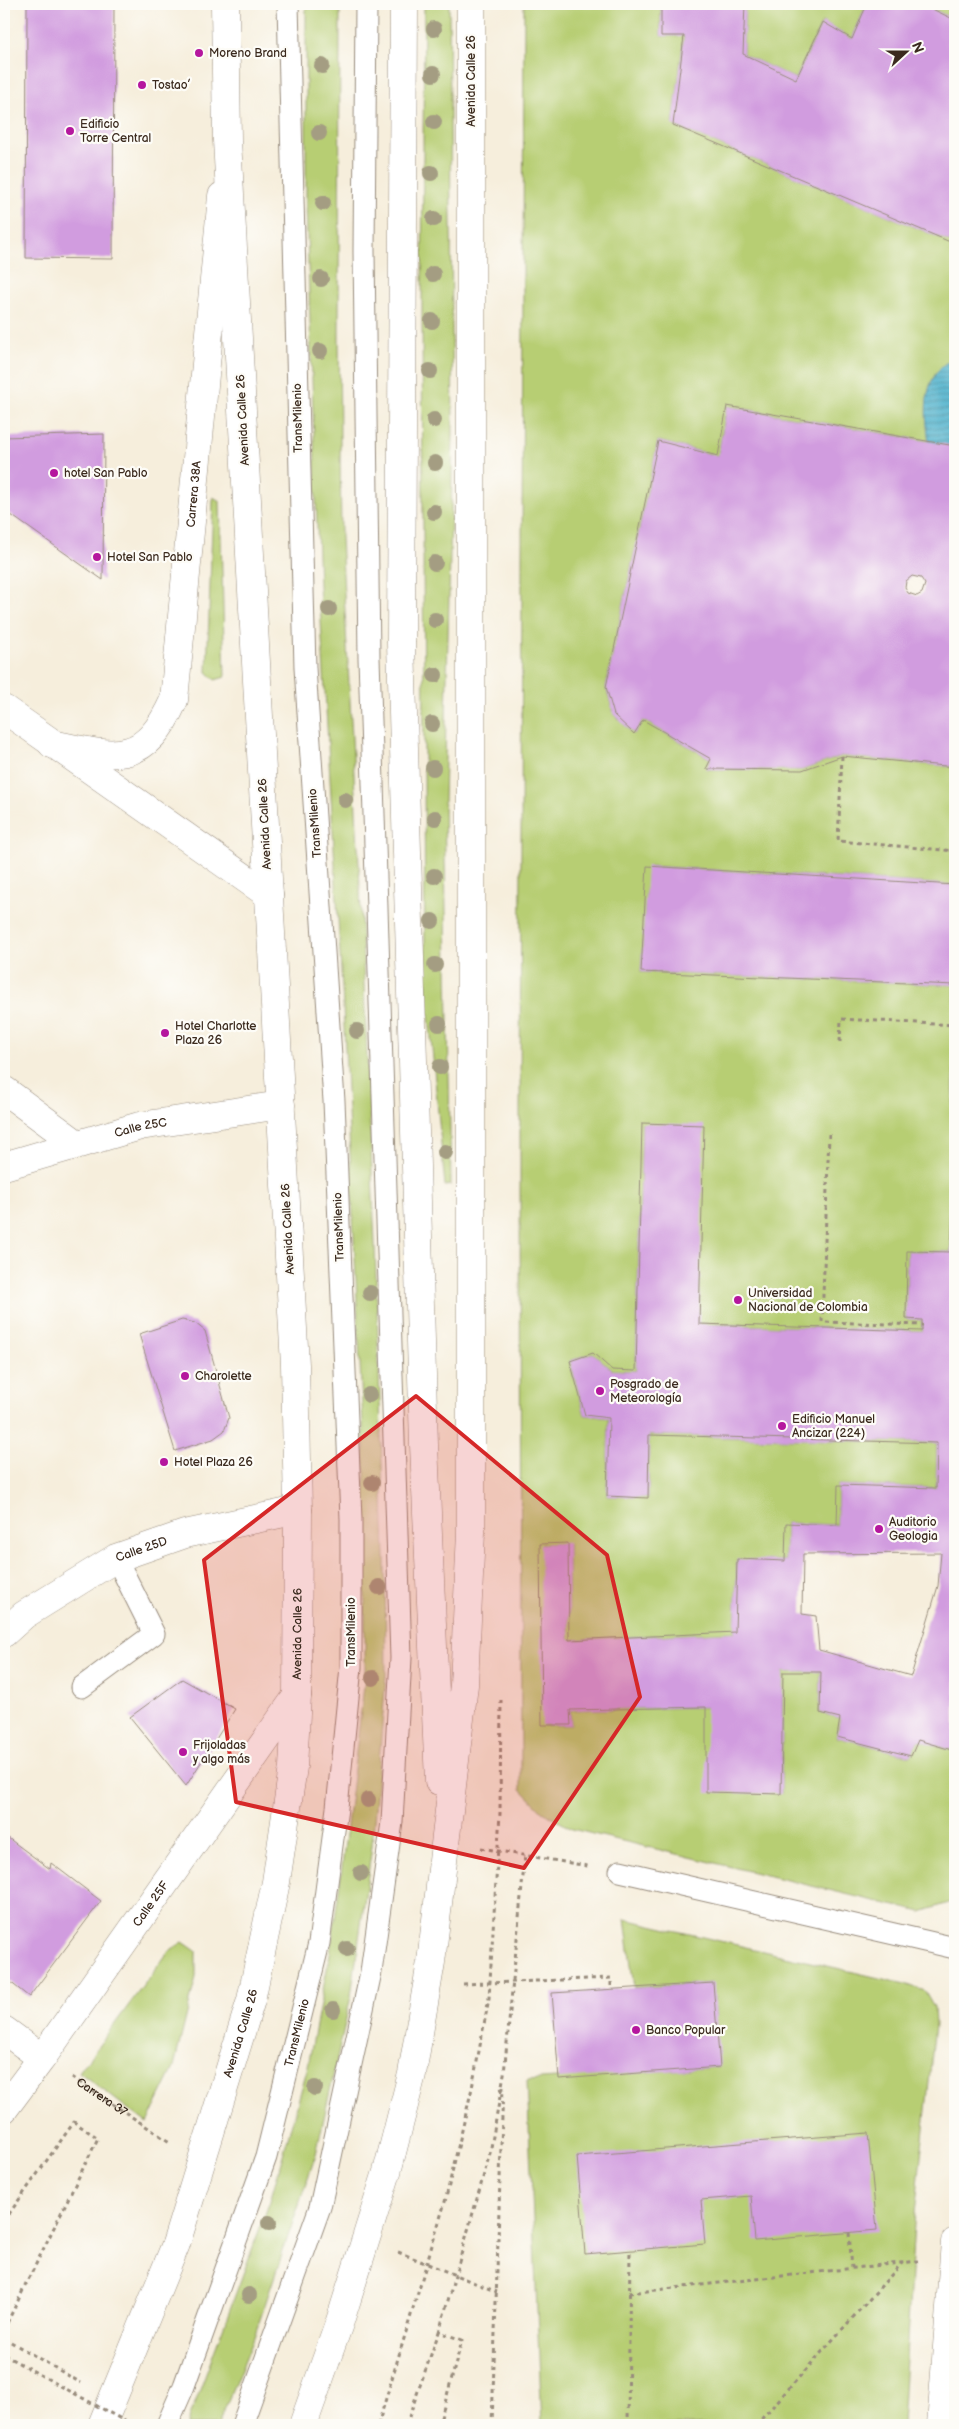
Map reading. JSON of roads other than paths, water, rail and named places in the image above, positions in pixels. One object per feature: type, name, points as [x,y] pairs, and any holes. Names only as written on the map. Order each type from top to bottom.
[{"type":"main road","name":"Avenida Calle 26","points":[[107,2413],[176,2244],[251,2000],[276,1882],[293,1767],[297,1696],[298,1510],[295,1365],[227,140],[225,4]]},
{"type":"main road","name":"Avenida Calle 26","points":[[404,4],[401,643],[424,1435],[444,1854]]},
{"type":"main road","name":"Avenida Calle 26","points":[[303,2425],[340,2321],[387,2172],[412,2074],[427,1985],[464,1685],[471,1532],[471,4]]},
{"type":"main road","name":"Carrera 38A","points":[[52,744],[98,754],[123,753],[142,747],[166,720],[174,700],[227,140]]},
{"type":"main road","name":"Carrera 38A","points":[[4,710],[269,895]]},
{"type":"main road","points":[[4,1090],[77,1144]]},
{"type":"main road","name":"Calle 25C","points":[[4,1166],[140,1126],[281,1106]]},
{"type":"main road","name":"Calle 25D","points":[[4,1633],[24,1615],[116,1558],[185,1534],[298,1510]]},
{"type":"main road","name":"Calle 25F","points":[[4,2109],[297,1696]]},
{"type":"main road","points":[[4,2030],[42,2058]]},
{"type":"main road","points":[[941,2425],[954,2250]]},
{"type":"lane","name":"TransMilenio","points":[[166,2425],[184,2386],[266,2157],[319,1943],[337,1808],[351,1667],[351,1519],[334,1111],[305,668],[288,4]]},
{"type":"lane","points":[[242,2425],[320,2207],[371,1972],[392,1822],[401,1658],[369,658],[364,251],[366,4]]},
{"type":"lane","points":[[82,1687],[154,1634],[116,1558]]},
{"type":"lane","points":[[620,1871],[955,1948]]},
{"type":"water","points":[[955,357],[955,446],[929,442],[926,406],[931,383],[936,373],[944,364]]},
{"type":"place","name":"Moreno Brand","points":[[199,53]]},
{"type":"place","name":"Tostao’","points":[[142,85]]},
{"type":"place","name":"Edificio Torre Central","points":[[70,131]]},
{"type":"place","name":"hotel San Pablo","points":[[54,473]]},
{"type":"place","name":"Hotel San Pablo","points":[[97,557]]},
{"type":"place","name":"Hotel Charlotte Plaza 26","points":[[165,1033]]},
{"type":"place","name":"Universidad Nacional de Colombia","points":[[738,1300]]},
{"type":"place","name":"Charolette","points":[[185,1376]]},
{"type":"place","name":"Posgrado de Meteorología","points":[[600,1391]]},
{"type":"place","name":"Edificio Manuel Ancizar (224)","points":[[782,1426]]},
{"type":"place","name":"Hotel Plaza 26","points":[[164,1462]]},
{"type":"place","name":"Auditorio Geologia","points":[[879,1529]]},
{"type":"place","name":"Frijoladas y algo más","points":[[183,1752]]},
{"type":"place","name":"Banco Popular","points":[[636,2030]]}]
